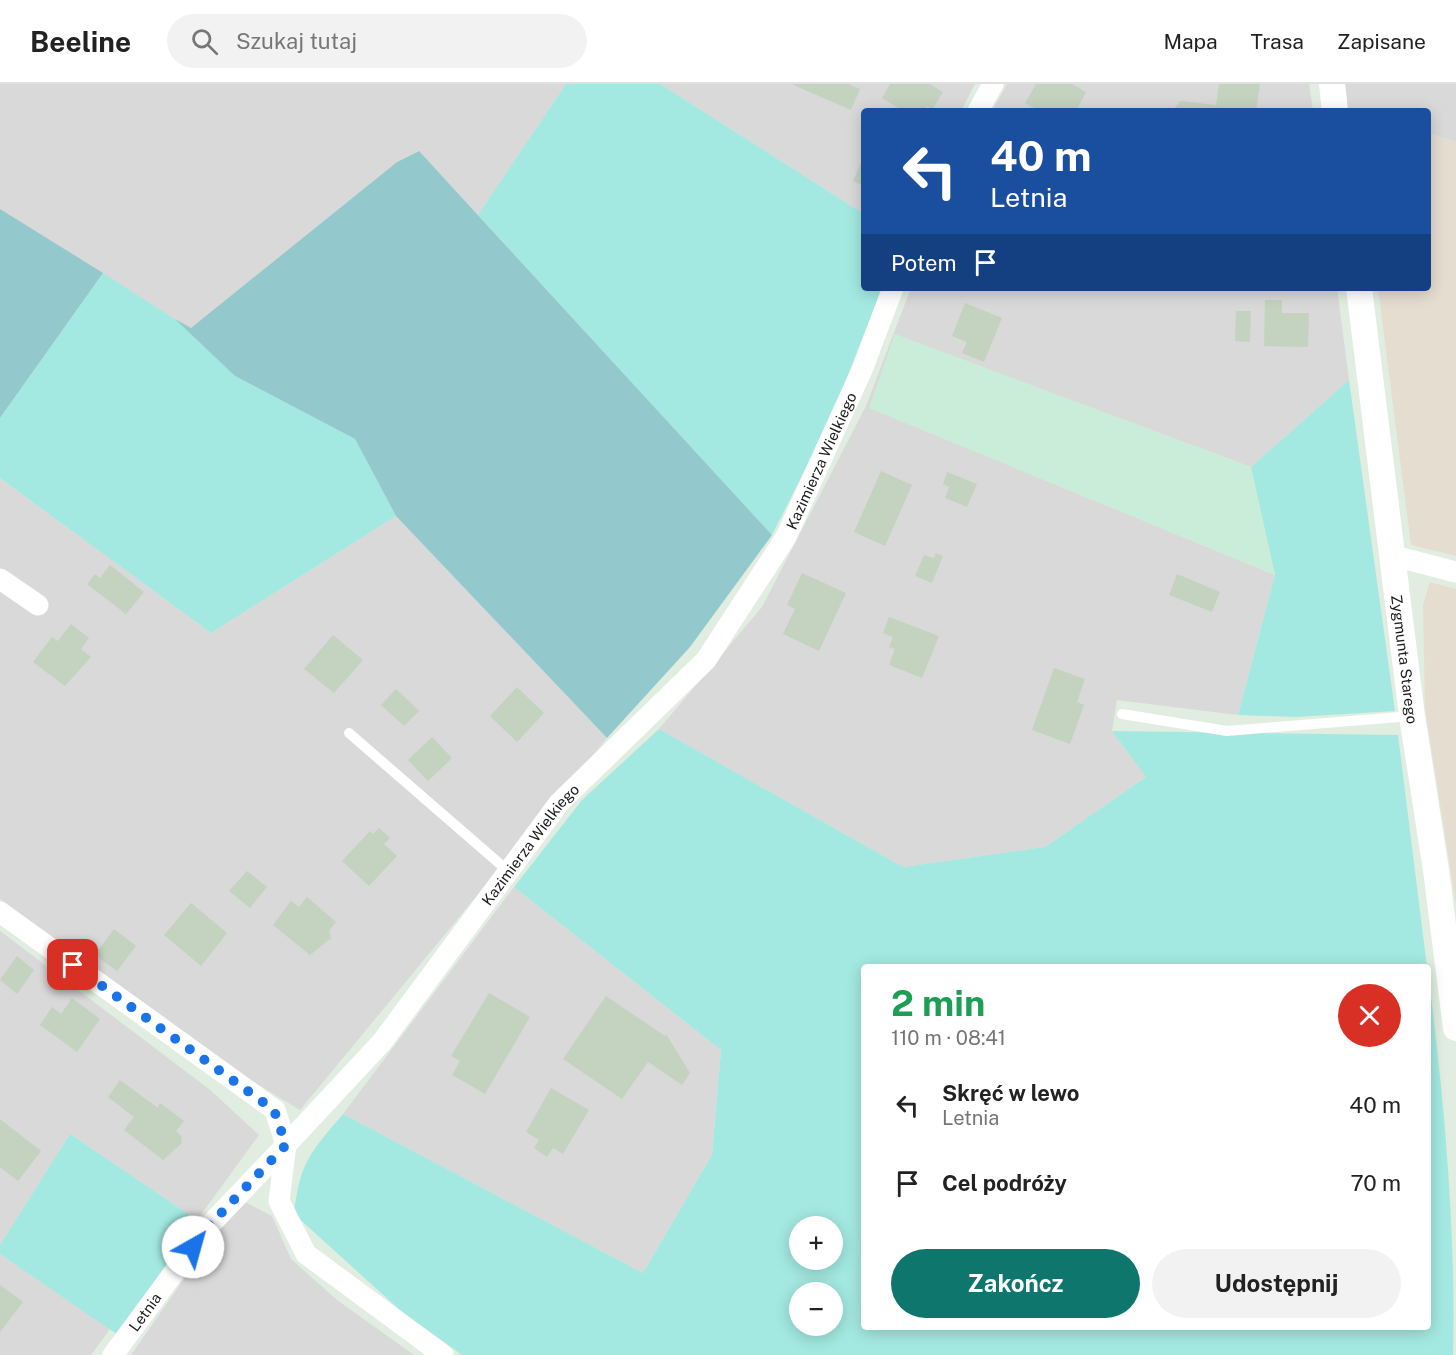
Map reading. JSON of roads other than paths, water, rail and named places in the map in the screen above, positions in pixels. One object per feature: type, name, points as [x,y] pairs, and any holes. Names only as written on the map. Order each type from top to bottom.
[{"type":"street","points":[[980,108],[993,84]]},
{"type":"street","points":[[1332,84],[1335,108]]},
{"type":"street","name":"Kazimierza Wielkiego","points":[[286,1145],[382,1042],[559,803],[706,660],[786,537],[862,370],[892,291]]},
{"type":"street","name":"Zygmunta Starego","points":[[1359,291],[1412,716],[1436,870],[1456,1028]]},
{"type":"street","points":[[1394,556],[1456,572]]},
{"type":"street","points":[[0,579],[38,605]]},
{"type":"street","points":[[0,912],[274,1110],[286,1145],[279,1201],[306,1254],[442,1355]]},
{"type":"street","name":"Letnia","points":[[113,1355],[206,1229],[286,1145]]},
{"type":"lane","points":[[1122,714],[1227,731],[1412,716]]},
{"type":"lane","points":[[349,733],[508,871]]}]
